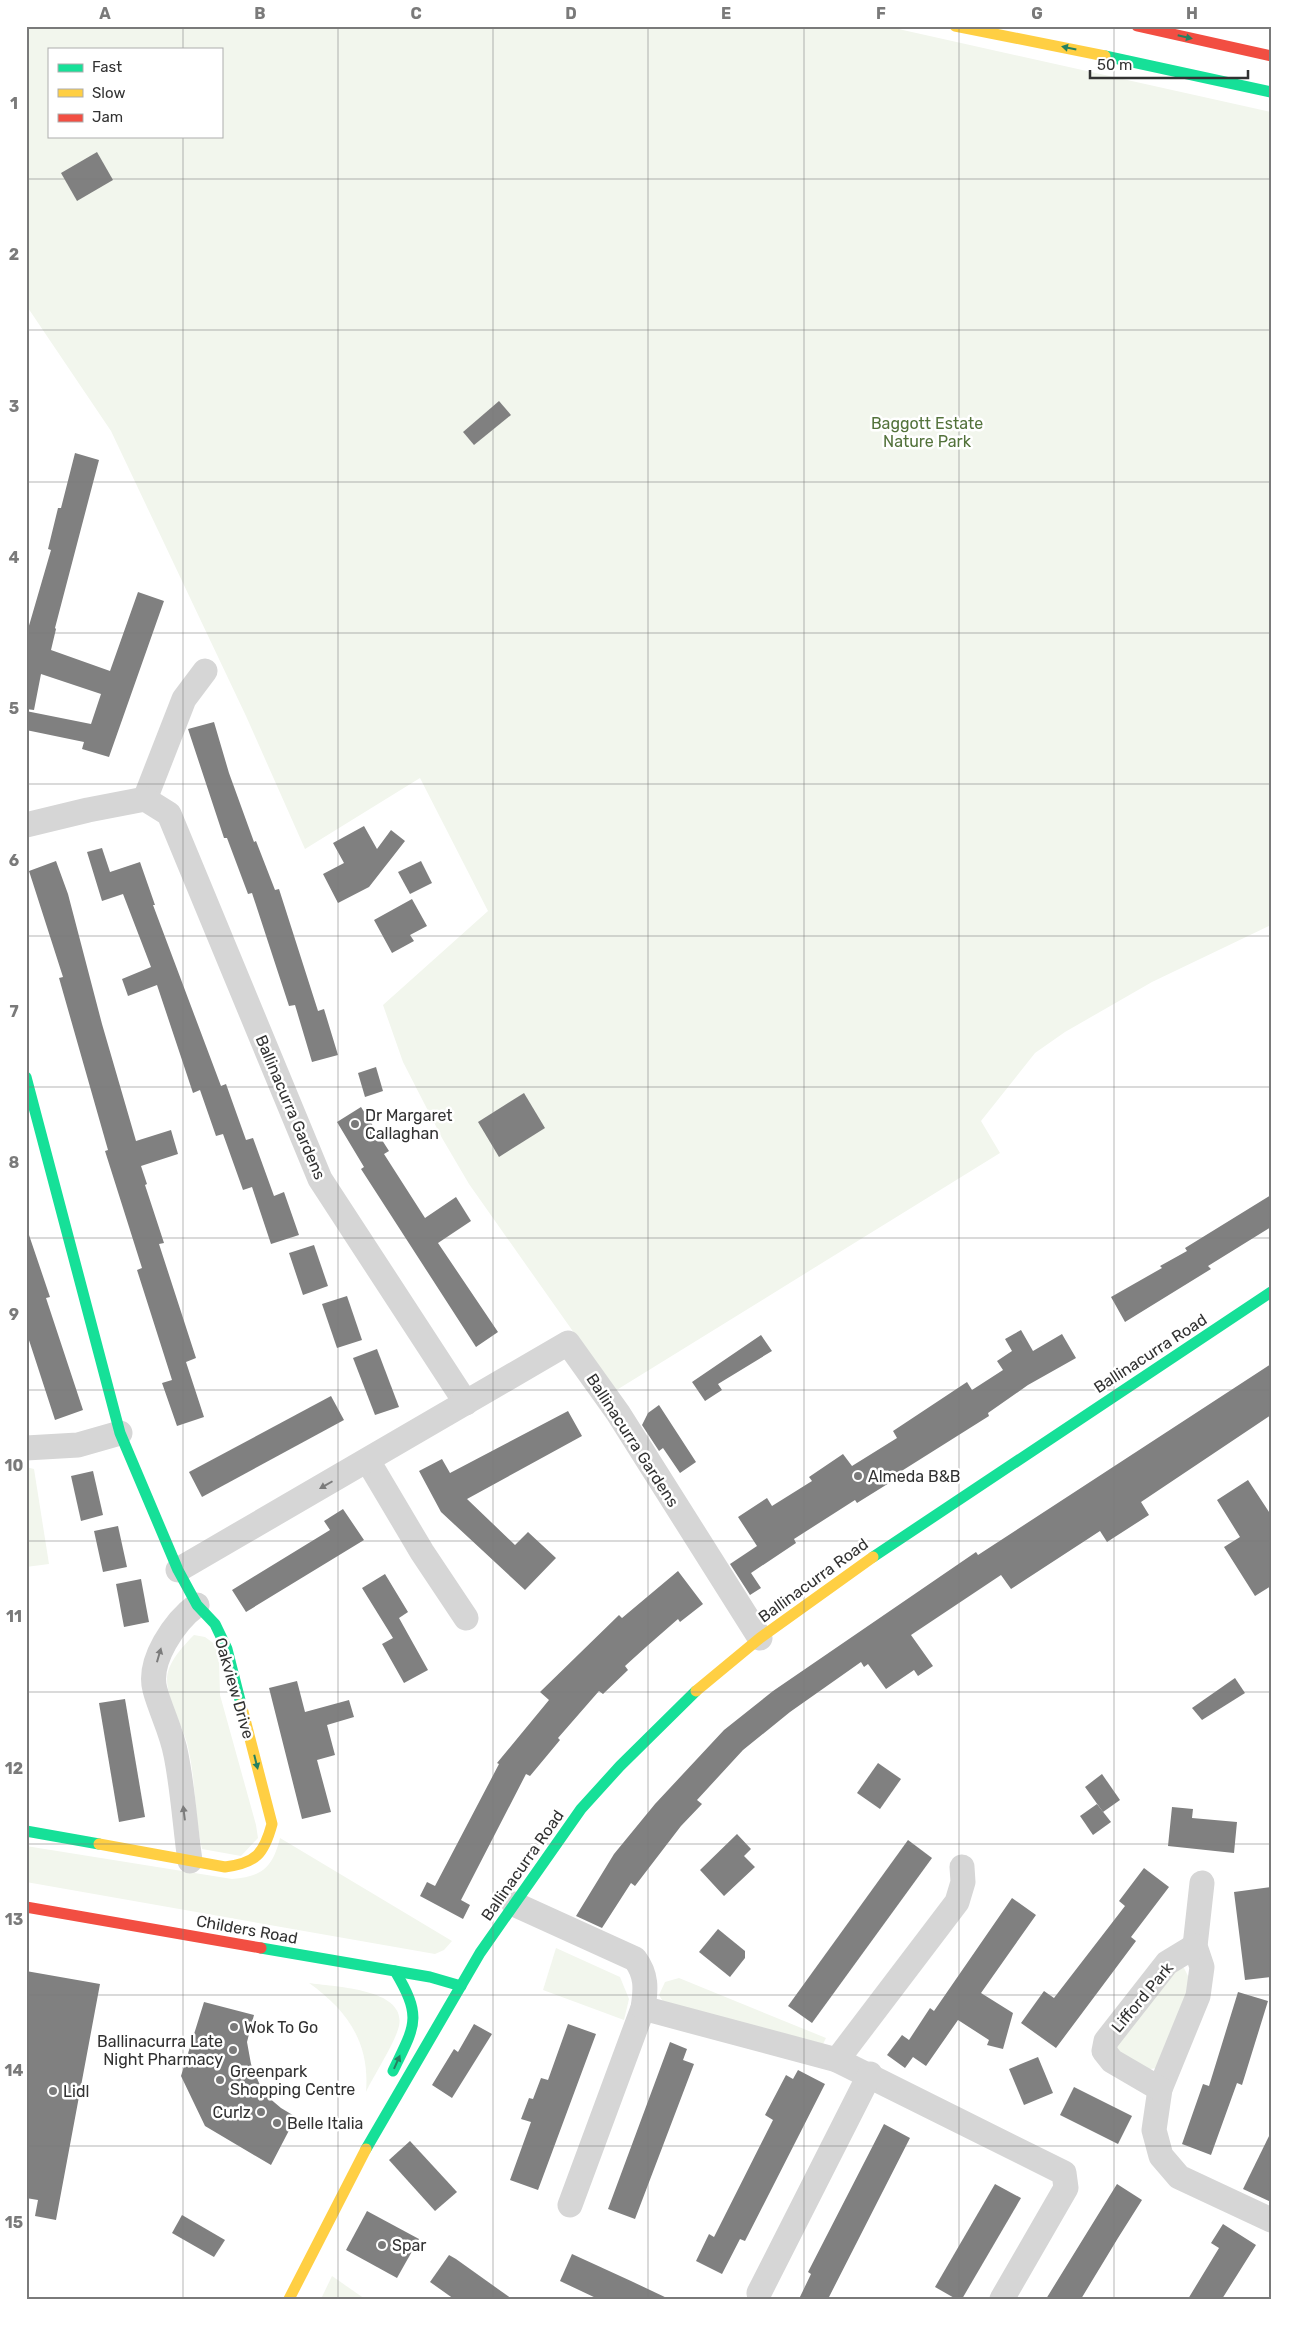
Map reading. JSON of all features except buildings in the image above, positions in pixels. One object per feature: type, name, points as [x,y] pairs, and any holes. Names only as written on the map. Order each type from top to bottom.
[{"type":"main road","points":[[955,26],[1069,48],[1271,92]]},
{"type":"main road","points":[[1137,26],[1271,56]]},
{"type":"main road","points":[[26,1077],[120,1433],[178,1570],[197,1605]]},
{"type":"main road","name":"Ballinacurra Road","points":[[289,2299],[388,2108],[461,1986],[514,1904],[598,1788],[700,1687],[760,1638],[912,1529],[1271,1292]]},
{"type":"main road","name":"Oakview Drive","points":[[26,1831],[225,1868],[244,1865],[259,1857],[268,1843],[272,1824],[227,1649],[215,1624],[197,1605]]},
{"type":"main road","name":"Childers Road","points":[[26,1907],[430,1977],[461,1986]]},
{"type":"main road","points":[[388,2108],[388,2087],[416,2014],[413,2002],[395,1971]]},
{"type":"street","points":[[26,825],[145,799],[184,699],[204,672]]},
{"type":"street","name":"Ballinacurra Gardens","points":[[145,799],[168,814],[320,1179],[466,1403]]},
{"type":"street","name":"Ballinacurra Gardens","points":[[178,1570],[568,1343],[618,1414],[760,1638]]},
{"type":"street","points":[[26,1448],[78,1445],[120,1433]]},
{"type":"street","points":[[368,1461],[422,1552],[466,1618]]},
{"type":"street","points":[[190,1861],[176,1756],[154,1688],[155,1673],[161,1648],[186,1612],[197,1605]]},
{"type":"street","points":[[837,2060],[957,1902],[963,1882],[962,1868]]},
{"type":"street","points":[[1203,1883],[1195,1946],[1202,1967],[1198,1996],[1160,2089],[1154,2130],[1161,2156],[1179,2177],[1271,2220]]},
{"type":"street","points":[[514,1904],[635,1959],[645,1978],[646,1990],[643,2008],[570,2205]]},
{"type":"street","name":"Lifford Park","points":[[1160,2089],[1112,2061],[1104,2051],[1106,2041],[1167,1963],[1195,1946]]},
{"type":"street","points":[[643,2008],[837,2060],[870,2074],[1064,2173],[1066,2188],[1002,2299]]},
{"type":"street","points":[[759,2293],[870,2074]]},
{"type":"green space","name":"Baggott Estate Nature Park","points":[[26,26],[885,26],[1271,112],[1271,925],[1152,982],[1065,1032],[1035,1053],[981,1121],[1000,1153],[615,1391],[469,1184],[442,1138],[403,1062],[383,1005],[488,911],[420,778],[305,849],[246,716],[111,431],[26,305]]},
{"type":"green space","points":[[26,1467],[34,1469],[49,1564],[26,1567]]},
{"type":"green space","points":[[194,1635],[205,1637],[216,1645],[219,1657],[220,1695],[256,1825],[258,1838],[241,1856],[202,1849],[190,1756],[172,1705],[167,1681],[167,1675],[172,1662]]},
{"type":"green space","points":[[280,1838],[452,1941],[444,1950],[435,1954],[26,1882],[26,1846],[232,1879],[251,1876],[265,1869],[274,1856]]},
{"type":"green space","points":[[556,1948],[620,1977],[629,1999],[624,2020],[543,1990]]},
{"type":"green space","points":[[1177,1967],[1184,1968],[1191,1982],[1157,2068],[1143,2070],[1116,2049],[1119,2038]]},
{"type":"green space","points":[[679,1978],[826,2038],[823,2044],[667,2008],[659,1995],[665,1982]]},
{"type":"green space","points":[[309,1983],[366,1992],[392,2004],[398,2013],[399,2026],[397,2033],[366,2092],[364,2058],[360,2043],[353,2029],[334,2004]]},
{"type":"green space","points":[[332,2276],[365,2299],[321,2299]]},
{"type":"traffic: fast","points":[[1105,56],[1271,92]]},
{"type":"traffic: fast","points":[[26,1077],[120,1433],[178,1570],[197,1605],[215,1624],[227,1649],[241,1704]]},
{"type":"traffic: fast","points":[[873,1557],[1271,1292]]},
{"type":"traffic: fast","points":[[366,2149],[480,1953],[581,1809],[620,1766],[696,1691]]},
{"type":"traffic: fast","points":[[26,1831],[99,1844]]},
{"type":"traffic: fast","points":[[261,1948],[430,1977],[461,1986]]},
{"type":"traffic: fast","points":[[393,2071],[407,2043],[413,2021],[410,2000],[395,1971]]},
{"type":"traffic: slow","points":[[955,26],[1105,56]]},
{"type":"traffic: slow","points":[[696,1691],[760,1638],[873,1557]]},
{"type":"traffic: slow","points":[[99,1844],[225,1867],[244,1863],[257,1855],[266,1843],[272,1824],[241,1704]]},
{"type":"traffic: slow","points":[[289,2299],[366,2149]]},
{"type":"traffic: jam","points":[[1137,26],[1271,56]]},
{"type":"traffic: jam","points":[[26,1907],[261,1948]]},
{"type":"place","name":"Dr Margaret Callaghan","points":[[355,1124]]},
{"type":"place","name":"Almeda B&B","points":[[858,1476]]},
{"type":"place","name":"Wok To Go","points":[[234,2027]]},
{"type":"place","name":"Ballinacurra Late Night Pharmacy","points":[[233,2050]]},
{"type":"place","name":"Greenpark Shopping Centre","points":[[220,2080]]},
{"type":"place","name":"Lidl","points":[[53,2091]]},
{"type":"place","name":"Curlz","points":[[261,2112]]},
{"type":"place","name":"Belle Italia","points":[[277,2123]]},
{"type":"place","name":"Spar","points":[[382,2245]]}]
